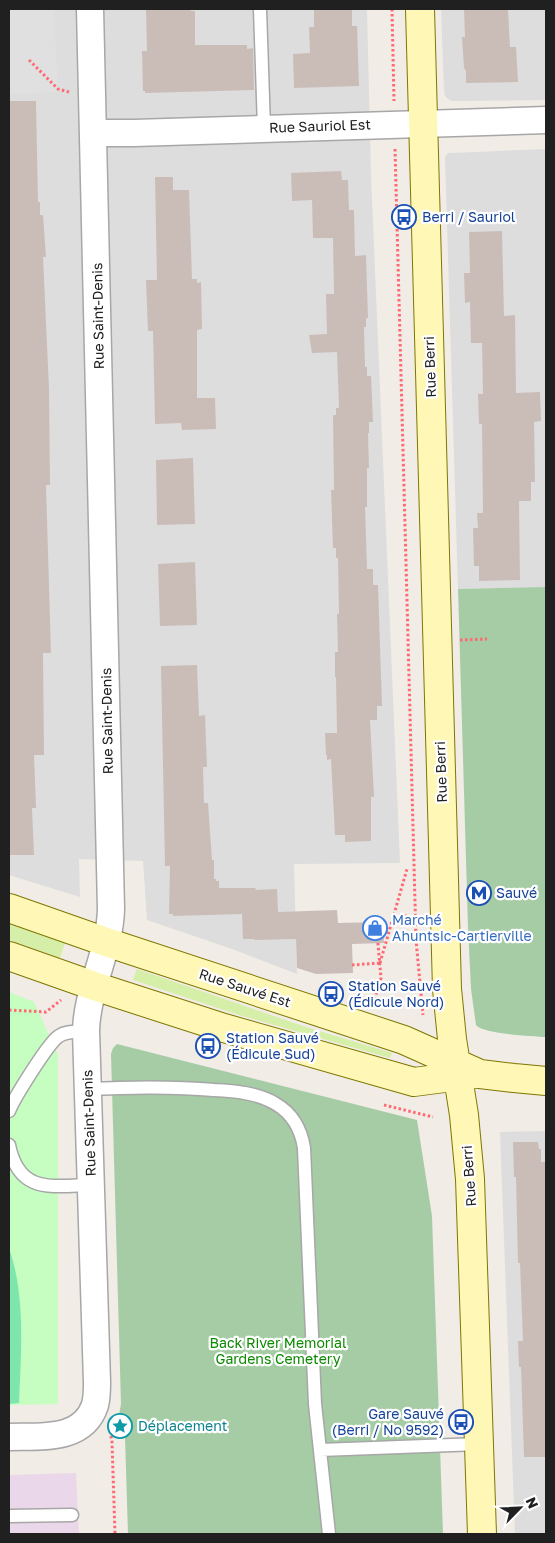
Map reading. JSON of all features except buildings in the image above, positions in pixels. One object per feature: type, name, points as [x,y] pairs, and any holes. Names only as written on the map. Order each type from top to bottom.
[{"type":"main road","name":"Rue Berri","points":[[420,9],[447,989],[464,1071],[464,1116],[470,1179],[482,1534]]},
{"type":"main road","name":"Rue Sauvé Est","points":[[9,908],[106,942],[404,1040],[464,1071],[514,1078],[546,1080]]},
{"type":"main road","name":"Rue Sauvé Est","points":[[9,956],[224,1028],[414,1082],[464,1071]]},
{"type":"street","name":"Rue Saint-Denis","points":[[9,1437],[69,1433],[82,1426],[94,1407],[97,1382],[86,1031],[88,1011],[106,942],[111,920],[111,910],[90,9]]},
{"type":"street","name":"Rue Sauriol Est","points":[[94,133],[546,120]]},
{"type":"lane","points":[[260,9],[264,128]]},
{"type":"lane","points":[[9,1111],[54,1039],[66,1033],[86,1031]]},
{"type":"lane","points":[[88,1089],[171,1087],[244,1093],[276,1104],[288,1113],[296,1124],[301,1134],[304,1148],[315,1404],[329,1534]]},
{"type":"lane","points":[[9,1145],[16,1168],[30,1182],[48,1185],[91,1185]]},
{"type":"lane","points":[[320,1450],[479,1444]]},
{"type":"lane","points":[[9,1516],[72,1514]]},
{"type":"path","points":[[392,9],[394,103]]},
{"type":"path","points":[[29,60],[58,89],[69,92]]},
{"type":"path","name":"Rue Berri","points":[[395,152],[416,920],[421,1005]]},
{"type":"path","points":[[455,640],[487,639]]},
{"type":"path","points":[[380,963],[407,869]]},
{"type":"path","points":[[394,915],[408,916]]},
{"type":"path","points":[[372,1007],[381,978],[377,933]]},
{"type":"path","points":[[378,943],[386,942]]},
{"type":"path","points":[[352,965],[380,963]]},
{"type":"path","points":[[9,1010],[46,1012],[63,998]]},
{"type":"path","points":[[384,1105],[433,1117]]},
{"type":"path","points":[[110,1431],[115,1534]]},
{"type":"shaded area","points":[[9,9],[367,9],[371,176],[400,863],[294,864],[297,974],[232,949],[147,920],[143,861],[79,859],[80,897],[9,875]]},
{"type":"shaded area","points":[[9,9],[54,9],[58,92],[9,94]]},
{"type":"shaded area","points":[[441,9],[546,9],[546,100],[452,101],[448,99],[444,91]]},
{"type":"shaded area","points":[[546,149],[546,587],[458,589],[445,157],[448,153]]},
{"type":"shaded area","points":[[546,1131],[546,1534],[515,1534],[500,1132]]},
{"type":"shaded area","points":[[76,1473],[79,1534],[9,1534],[9,1475]]},
{"type":"green space","points":[[546,587],[546,1037],[488,1031],[476,1025],[471,989],[468,927],[458,589]]},
{"type":"green space","points":[[9,923],[65,943],[60,958],[9,940]]},
{"type":"green space","points":[[137,969],[306,1027],[392,1053],[390,1058],[239,1015],[133,980]]},
{"type":"green space","points":[[9,992],[34,1002],[58,1055],[58,1404],[9,1405]]},
{"type":"green space","name":"Back River Memorial Gardens Cemetery","points":[[117,1044],[417,1120],[432,1216],[443,1534],[128,1534],[125,1437],[117,1435],[121,1404],[111,1054]]},
{"type":"green space","points":[[9,1248],[18,1286],[21,1344],[19,1403],[9,1404]]},
{"type":"place","name":"Berri / Sauriol","points":[[404,217]]},
{"type":"place","name":"Sauvé","points":[[479,893]]},
{"type":"place","name":"Marché Ahuntsic-Cartierville","points":[[375,928]]},
{"type":"place","name":"Station Sauvé (Édicule Nord)","points":[[331,994]]},
{"type":"place","name":"Station Sauvé (Édicule Sud)","points":[[208,1046]]},
{"type":"place","name":"Gare Sauvé (Berri / No 9592)","points":[[461,1422]]},
{"type":"place","name":"Déplacement","points":[[120,1426]]}]
